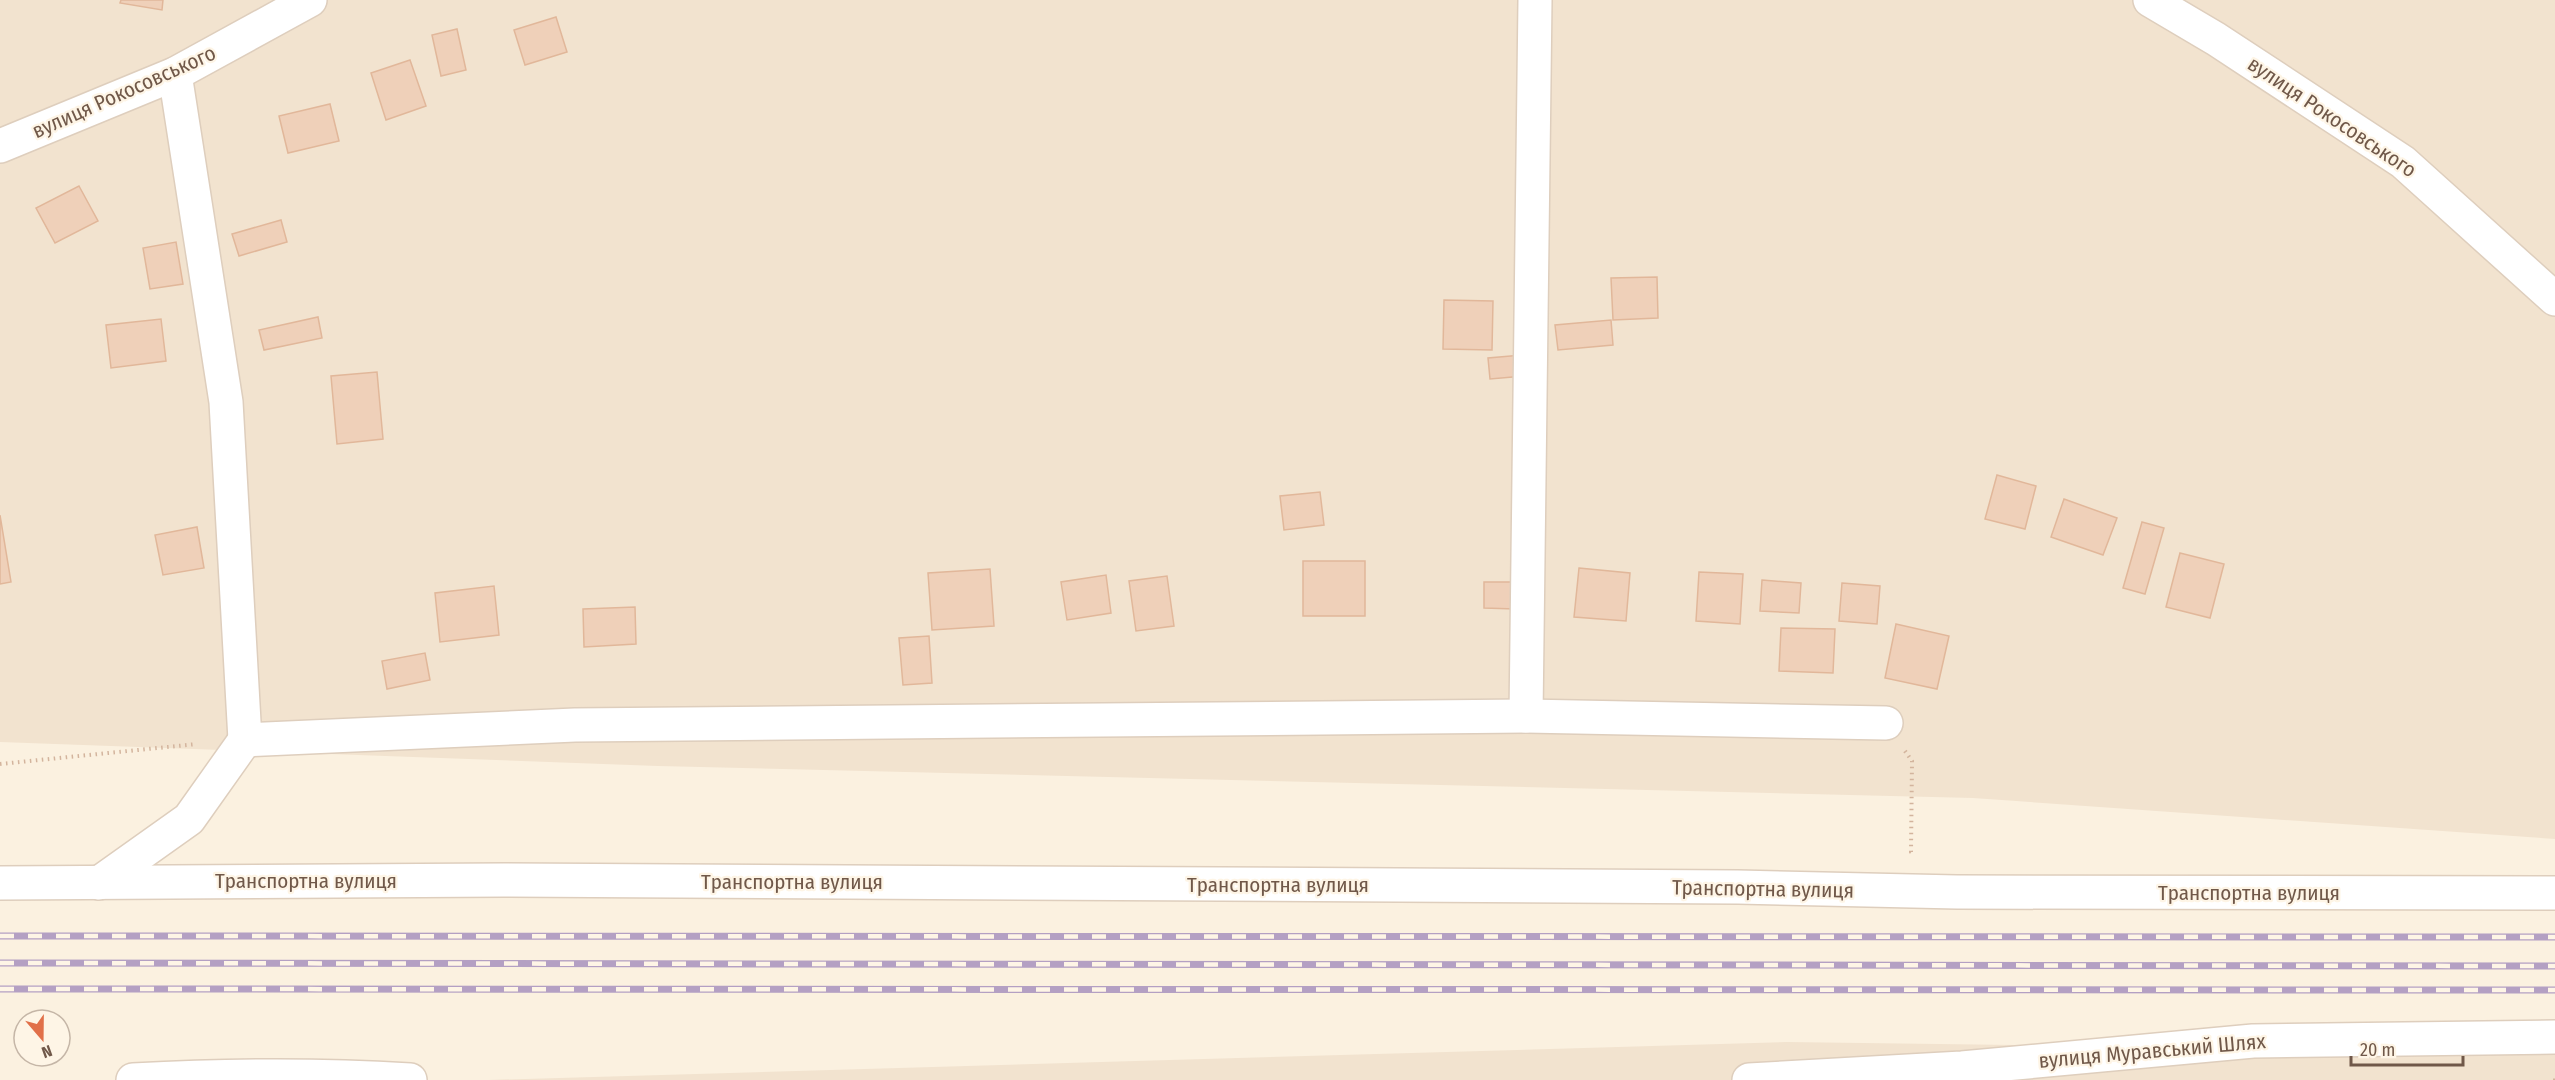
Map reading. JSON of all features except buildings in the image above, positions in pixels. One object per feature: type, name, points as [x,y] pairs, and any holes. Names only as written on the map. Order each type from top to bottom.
[{"type":"street","name":"вулиця Рокосовського","points":[[0,146],[176,74],[310,0]]},
{"type":"street","points":[[1526,716],[1535,0]]},
{"type":"street","name":"вулиця Рокосовського","points":[[2150,0],[2216,39],[2403,162],[2555,299]]},
{"type":"street","points":[[99,883],[189,819],[245,740],[226,402],[176,74]]},
{"type":"street","points":[[245,740],[575,725],[1526,716],[1886,723]]},
{"type":"street","name":"Транспортна вулиця","points":[[0,883],[516,880],[1726,887],[1957,892],[2555,893]]},
{"type":"street","name":"вулиця Муравський Шлях","points":[[1749,1080],[1962,1068],[2253,1041],[2555,1036]]},
{"type":"street","points":[[133,1080],[343,1075],[410,1080]]},
{"type":"path","points":[[1886,723],[1912,761],[1911,852],[1957,892]]},
{"type":"path","points":[[0,764],[245,740]]},
{"type":"path","points":[[2555,1074],[2555,1080]]},
{"type":"shaded area","points":[[0,0],[2555,0],[2555,839],[1973,798],[658,766],[0,742]]},
{"type":"shaded area","points":[[1787,1042],[2555,1052],[2555,1080],[488,1080]]},
{"type":"railway","points":[[0,936],[2555,937]]},
{"type":"railway","points":[[0,963],[2555,966]]},
{"type":"railway","points":[[0,989],[2555,990]]}]
